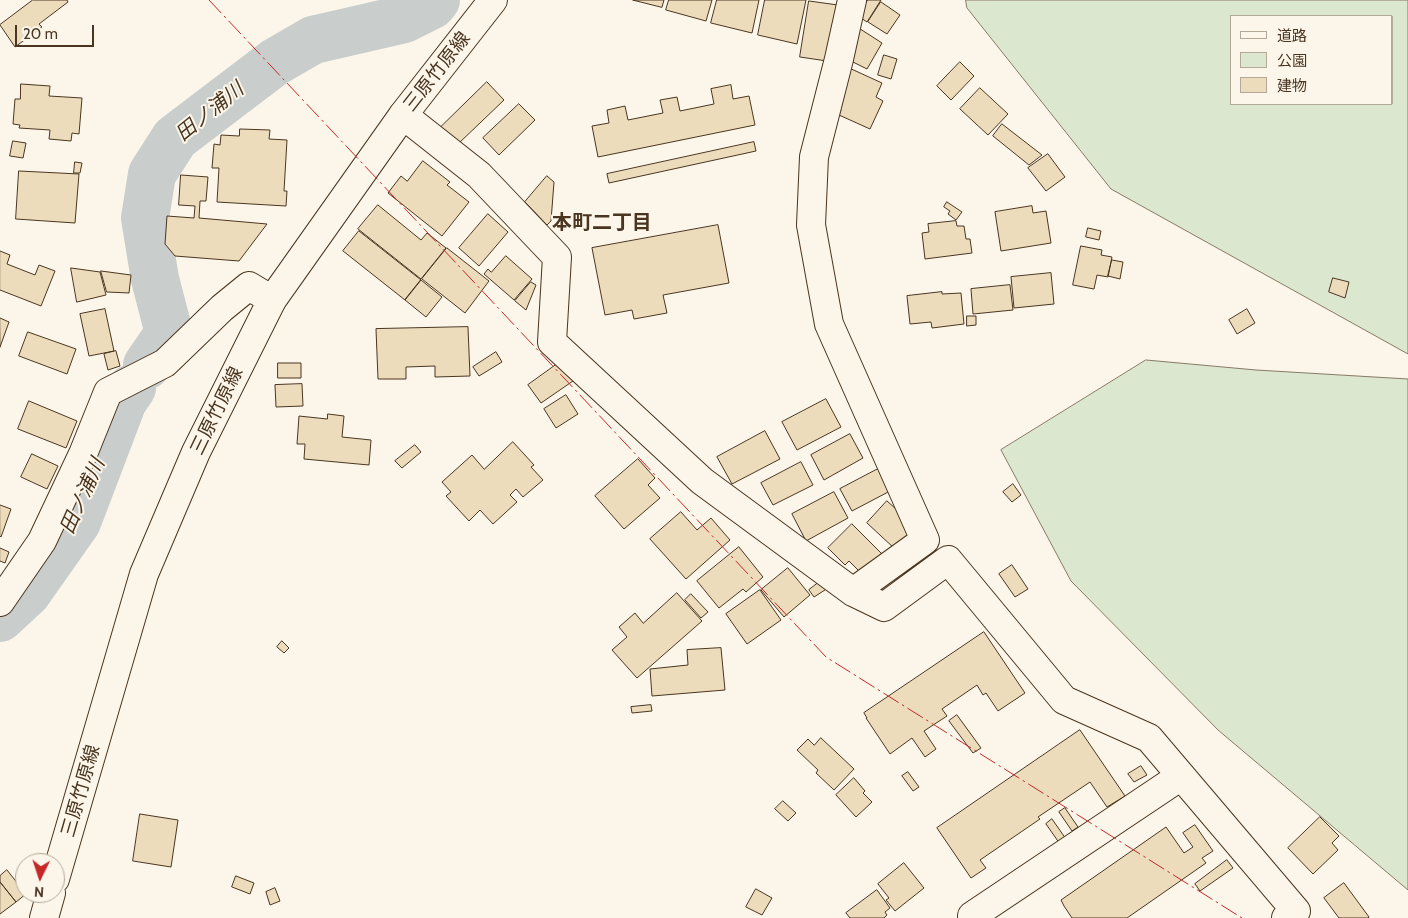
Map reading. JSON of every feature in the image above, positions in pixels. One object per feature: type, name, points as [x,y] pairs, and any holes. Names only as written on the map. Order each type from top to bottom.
[{"type":"street","name":"三原竹原線","points":[[63,853],[144,574],[196,452],[272,300],[403,115],[493,0]]},
{"type":"street","points":[[852,0],[814,156],[812,226],[830,324],[925,540],[853,592]]},
{"type":"street","points":[[403,115],[479,174],[557,256],[552,342],[702,481],[853,592],[884,606],[948,560],[1064,700],[1149,738],[1296,911],[1286,918]]},
{"type":"street","points":[[0,602],[42,541],[83,454],[108,392],[165,363],[222,308],[249,286],[272,300]]},
{"type":"street","points":[[974,918],[972,916],[1181,776]]},
{"type":"street","points":[[44,918],[48,903]]},
{"type":"green space","points":[[966,0],[1408,0],[1408,354],[1111,189],[967,8]]},
{"type":"green space","points":[[1146,360],[1256,370],[1408,379],[1408,890],[1218,730],[1071,581],[1001,450]]},
{"type":"building","points":[[33,0],[67,0],[68,2],[39,24],[42,27],[15,47],[0,25]]},
{"type":"building","points":[[633,0],[664,0],[662,7]]},
{"type":"building","points":[[669,0],[712,0],[706,21],[666,10]]},
{"type":"building","points":[[717,0],[759,0],[752,33],[711,23]]},
{"type":"building","points":[[765,0],[806,0],[797,44],[758,35]]},
{"type":"building","points":[[868,0],[881,0],[867,22],[858,16]]},
{"type":"building","points":[[809,1],[838,5],[827,61],[800,57]]},
{"type":"building","points":[[881,2],[900,15],[887,34],[868,22]]},
{"type":"building","points":[[854,25],[882,43],[867,69],[845,58]]},
{"type":"building","points":[[884,55],[897,59],[891,79],[878,75]]},
{"type":"building","points":[[960,62],[974,76],[951,100],[937,86]]},
{"type":"building","points":[[847,67],[882,83],[876,97],[883,101],[870,129],[839,115],[841,110],[830,105]]},
{"type":"building","points":[[487,82],[504,100],[458,144],[441,127]]},
{"type":"building","points":[[21,84],[50,86],[49,96],[82,98],[79,134],[72,133],[71,141],[49,139],[50,130],[19,128],[20,125],[13,124],[15,99],[20,99]]},
{"type":"building","points":[[731,85],[733,99],[749,96],[755,125],[598,157],[592,126],[609,123],[607,110],[625,106],[628,120],[663,113],[660,100],[677,97],[680,111],[714,104],[711,89]]},
{"type":"building","points":[[980,88],[1008,114],[988,135],[960,109]]},
{"type":"building","points":[[519,104],[535,120],[499,155],[483,138]]},
{"type":"building","points":[[1002,124],[1042,155],[1029,165],[993,136]]},
{"type":"building","points":[[240,129],[270,130],[269,139],[287,140],[284,191],[287,191],[286,206],[217,202],[219,168],[212,168],[214,144],[220,145],[221,135],[239,136]]},
{"type":"building","points":[[13,141],[26,143],[23,158],[10,156]]},
{"type":"building","points":[[754,142],[756,151],[609,183],[607,174]]},
{"type":"building","points":[[1048,154],[1065,177],[1046,191],[1028,168]]},
{"type":"building","points":[[423,161],[450,182],[447,185],[469,202],[442,236],[388,193],[401,176],[407,181]]},
{"type":"building","points":[[75,162],[82,163],[80,173],[74,173]]},
{"type":"building","points":[[19,171],[79,174],[75,223],[16,219]]},
{"type":"building","points":[[181,175],[208,177],[206,201],[200,201],[199,218],[267,224],[239,261],[175,256],[165,244],[167,216],[194,218],[195,206],[179,205]]},
{"type":"building","points":[[547,176],[554,182],[551,221],[547,225],[525,202]]},
{"type":"building","points":[[947,202],[962,212],[956,220],[948,214],[950,211],[944,207]]},
{"type":"building","points":[[378,205],[421,240],[427,233],[446,248],[421,279],[358,229]]},
{"type":"building","points":[[1032,206],[1033,213],[1046,211],[1051,243],[1001,251],[995,212]]},
{"type":"building","points":[[488,214],[508,232],[479,266],[459,248]]},
{"type":"building","points":[[956,221],[957,226],[964,226],[966,239],[970,239],[972,253],[925,259],[922,233],[929,232],[928,224]]},
{"type":"building","points":[[718,225],[729,283],[663,295],[667,313],[634,319],[632,310],[605,315],[592,248]]},
{"type":"building","points":[[1088,228],[1101,231],[1099,240],[1086,237]]},
{"type":"building","points":[[359,231],[421,280],[405,300],[343,251]]},
{"type":"building","points":[[1081,246],[1102,250],[1101,255],[1112,257],[1108,277],[1097,275],[1094,289],[1073,285]]},
{"type":"building","points":[[447,248],[489,281],[465,313],[422,279]]},
{"type":"building","points":[[0,251],[10,255],[7,264],[35,275],[39,265],[55,271],[41,306],[0,290]]},
{"type":"building","points":[[506,256],[532,279],[514,300],[484,274],[488,269],[491,272]]},
{"type":"building","points":[[1112,260],[1123,262],[1120,279],[1108,276]]},
{"type":"building","points":[[71,268],[100,272],[106,295],[77,302]]},
{"type":"building","points":[[101,271],[131,275],[129,293],[107,292]]},
{"type":"building","points":[[1051,273],[1054,304],[1014,308],[1011,277]]},
{"type":"building","points":[[1333,278],[1349,282],[1345,298],[1329,292]]},
{"type":"building","points":[[421,280],[442,297],[426,317],[405,300]]},
{"type":"building","points":[[531,282],[536,285],[526,310],[515,301]]},
{"type":"building","points":[[1010,285],[1013,310],[973,314],[971,289]]},
{"type":"building","points":[[942,292],[942,294],[961,293],[964,324],[932,328],[931,322],[910,324],[907,296]]},
{"type":"building","points":[[105,309],[114,351],[89,356],[80,314]]},
{"type":"building","points":[[1247,309],[1255,323],[1237,334],[1229,320]]},
{"type":"building","points":[[967,316],[976,316],[976,325],[967,326]]},
{"type":"building","points":[[0,318],[9,322],[0,347]]},
{"type":"building","points":[[468,327],[470,376],[435,377],[435,366],[406,367],[406,379],[378,379],[376,329]]},
{"type":"building","points":[[28,332],[76,349],[67,374],[19,356]]},
{"type":"building","points":[[116,351],[120,366],[108,370],[104,354]]},
{"type":"building","points":[[496,352],[502,362],[479,376],[473,367]]},
{"type":"building","points":[[560,362],[573,381],[541,403],[528,385]]},
{"type":"building","points":[[278,363],[301,363],[301,378],[278,378]]},
{"type":"building","points":[[302,384],[303,406],[276,407],[275,385]]},
{"type":"building","points":[[566,395],[578,414],[556,428],[544,409]]},
{"type":"building","points":[[826,399],[841,427],[797,450],[782,422]]},
{"type":"building","points":[[29,401],[77,421],[66,448],[18,429]]},
{"type":"building","points":[[328,414],[344,416],[342,437],[371,440],[369,465],[304,459],[305,444],[297,444],[299,416],[327,419]]},
{"type":"building","points":[[765,431],[780,459],[732,484],[717,457]]},
{"type":"building","points":[[850,434],[863,458],[824,480],[811,455]]},
{"type":"building","points":[[513,442],[534,465],[531,467],[543,480],[523,497],[516,489],[510,495],[517,502],[493,524],[480,510],[469,521],[446,496],[451,492],[442,482],[472,455],[484,469]]},
{"type":"building","points":[[415,445],[421,452],[402,468],[395,461]]},
{"type":"building","points":[[32,454],[58,466],[47,489],[21,477]]},
{"type":"building","points":[[638,459],[655,478],[648,485],[660,498],[624,529],[595,496]]},
{"type":"building","points":[[801,462],[813,485],[773,505],[761,483]]},
{"type":"building","points":[[878,469],[890,491],[852,511],[840,489]]},
{"type":"building","points":[[1013,484],[1021,495],[1012,502],[1003,492]]},
{"type":"building","points":[[834,492],[848,518],[806,541],[792,514]]},
{"type":"building","points":[[887,501],[916,527],[895,549],[867,523]]},
{"type":"building","points":[[0,505],[11,509],[1,537],[0,536]]},
{"type":"building","points":[[681,512],[697,530],[711,518],[730,540],[686,579],[650,539]]},
{"type":"building","points":[[852,524],[884,556],[871,569],[867,565],[860,572],[849,561],[845,565],[828,548]]},
{"type":"building","points":[[739,547],[763,577],[746,592],[743,589],[719,608],[697,581]]},
{"type":"building","points":[[0,548],[9,552],[5,563],[0,561]]},
{"type":"building","points":[[1012,565],[1028,589],[1015,597],[999,574]]},
{"type":"building","points":[[788,568],[810,595],[784,617],[761,590]]},
{"type":"building","points":[[822,580],[828,588],[814,597],[809,590]]},
{"type":"building","points":[[760,590],[781,620],[747,644],[726,614]]},
{"type":"building","points":[[677,593],[702,621],[637,678],[612,650],[627,637],[619,627],[635,613],[643,623]]},
{"type":"building","points":[[691,594],[708,612],[701,618],[685,600]]},
{"type":"building","points":[[984,632],[1025,693],[998,711],[986,693],[983,695],[977,685],[942,709],[947,716],[924,731],[936,749],[925,757],[912,738],[890,754],[864,713]]},
{"type":"building","points":[[282,641],[289,648],[284,653],[277,647]]},
{"type":"building","points":[[721,648],[725,690],[652,696],[650,669],[688,665],[687,650]]},
{"type":"building","points":[[651,705],[652,711],[632,713],[631,707]]},
{"type":"building","points":[[957,715],[981,748],[973,753],[949,721]]},
{"type":"building","points":[[1080,730],[1125,796],[1107,807],[1090,782],[1038,817],[1040,819],[980,860],[986,868],[971,878],[937,828]]},
{"type":"building","points":[[821,738],[854,769],[834,790],[816,773],[818,770],[797,750],[808,739],[814,745]]},
{"type":"building","points":[[1141,766],[1147,775],[1134,782],[1128,774]]},
{"type":"building","points":[[908,772],[919,787],[913,791],[902,776]]},
{"type":"building","points":[[854,778],[865,791],[863,793],[872,802],[856,817],[836,795]]},
{"type":"building","points":[[783,801],[796,813],[788,821],[775,809]]},
{"type":"building","points":[[1065,808],[1078,827],[1072,831],[1059,812]]},
{"type":"building","points":[[140,814],[178,820],[171,867],[133,861]]},
{"type":"building","points":[[1320,817],[1339,836],[1332,843],[1338,850],[1313,874],[1288,848]]},
{"type":"building","points":[[1052,819],[1066,839],[1060,844],[1046,824]]},
{"type":"building","points":[[1195,825],[1213,851],[1202,858],[1206,863],[1127,918],[1072,918],[1061,900],[1166,827],[1184,853],[1193,847],[1183,833]]},
{"type":"building","points":[[1227,860],[1233,868],[1200,891],[1195,884]]},
{"type":"building","points":[[904,863],[924,888],[895,911],[886,900],[889,898],[878,884]]},
{"type":"building","points":[[7,870],[15,880],[15,901],[0,882],[0,876]]},
{"type":"building","points":[[236,876],[254,883],[250,894],[232,887]]},
{"type":"building","points":[[0,882],[15,903],[0,914]]},
{"type":"building","points":[[1344,883],[1368,918],[1339,918],[1324,898]]},
{"type":"building","points":[[275,888],[280,901],[270,905],[266,892]]},
{"type":"building","points":[[756,889],[772,898],[762,915],[746,907]]},
{"type":"building","points":[[877,890],[890,908],[885,912],[887,915],[884,918],[850,918],[846,913]]},
{"type":"waterway","name":"田ノ浦川","points":[[147,365],[169,333],[155,279],[145,218],[152,174],[175,138],[275,62],[313,40],[404,19],[432,5],[436,0]]},
{"type":"waterway","name":"田ノ浦川","points":[[0,618],[27,593],[77,522],[123,401],[132,388]]},
{"type":"power","points":[[209,0],[826,657],[1242,918]]},
{"type":"district","name":"本町二丁目","points":[[602,223]]}]
